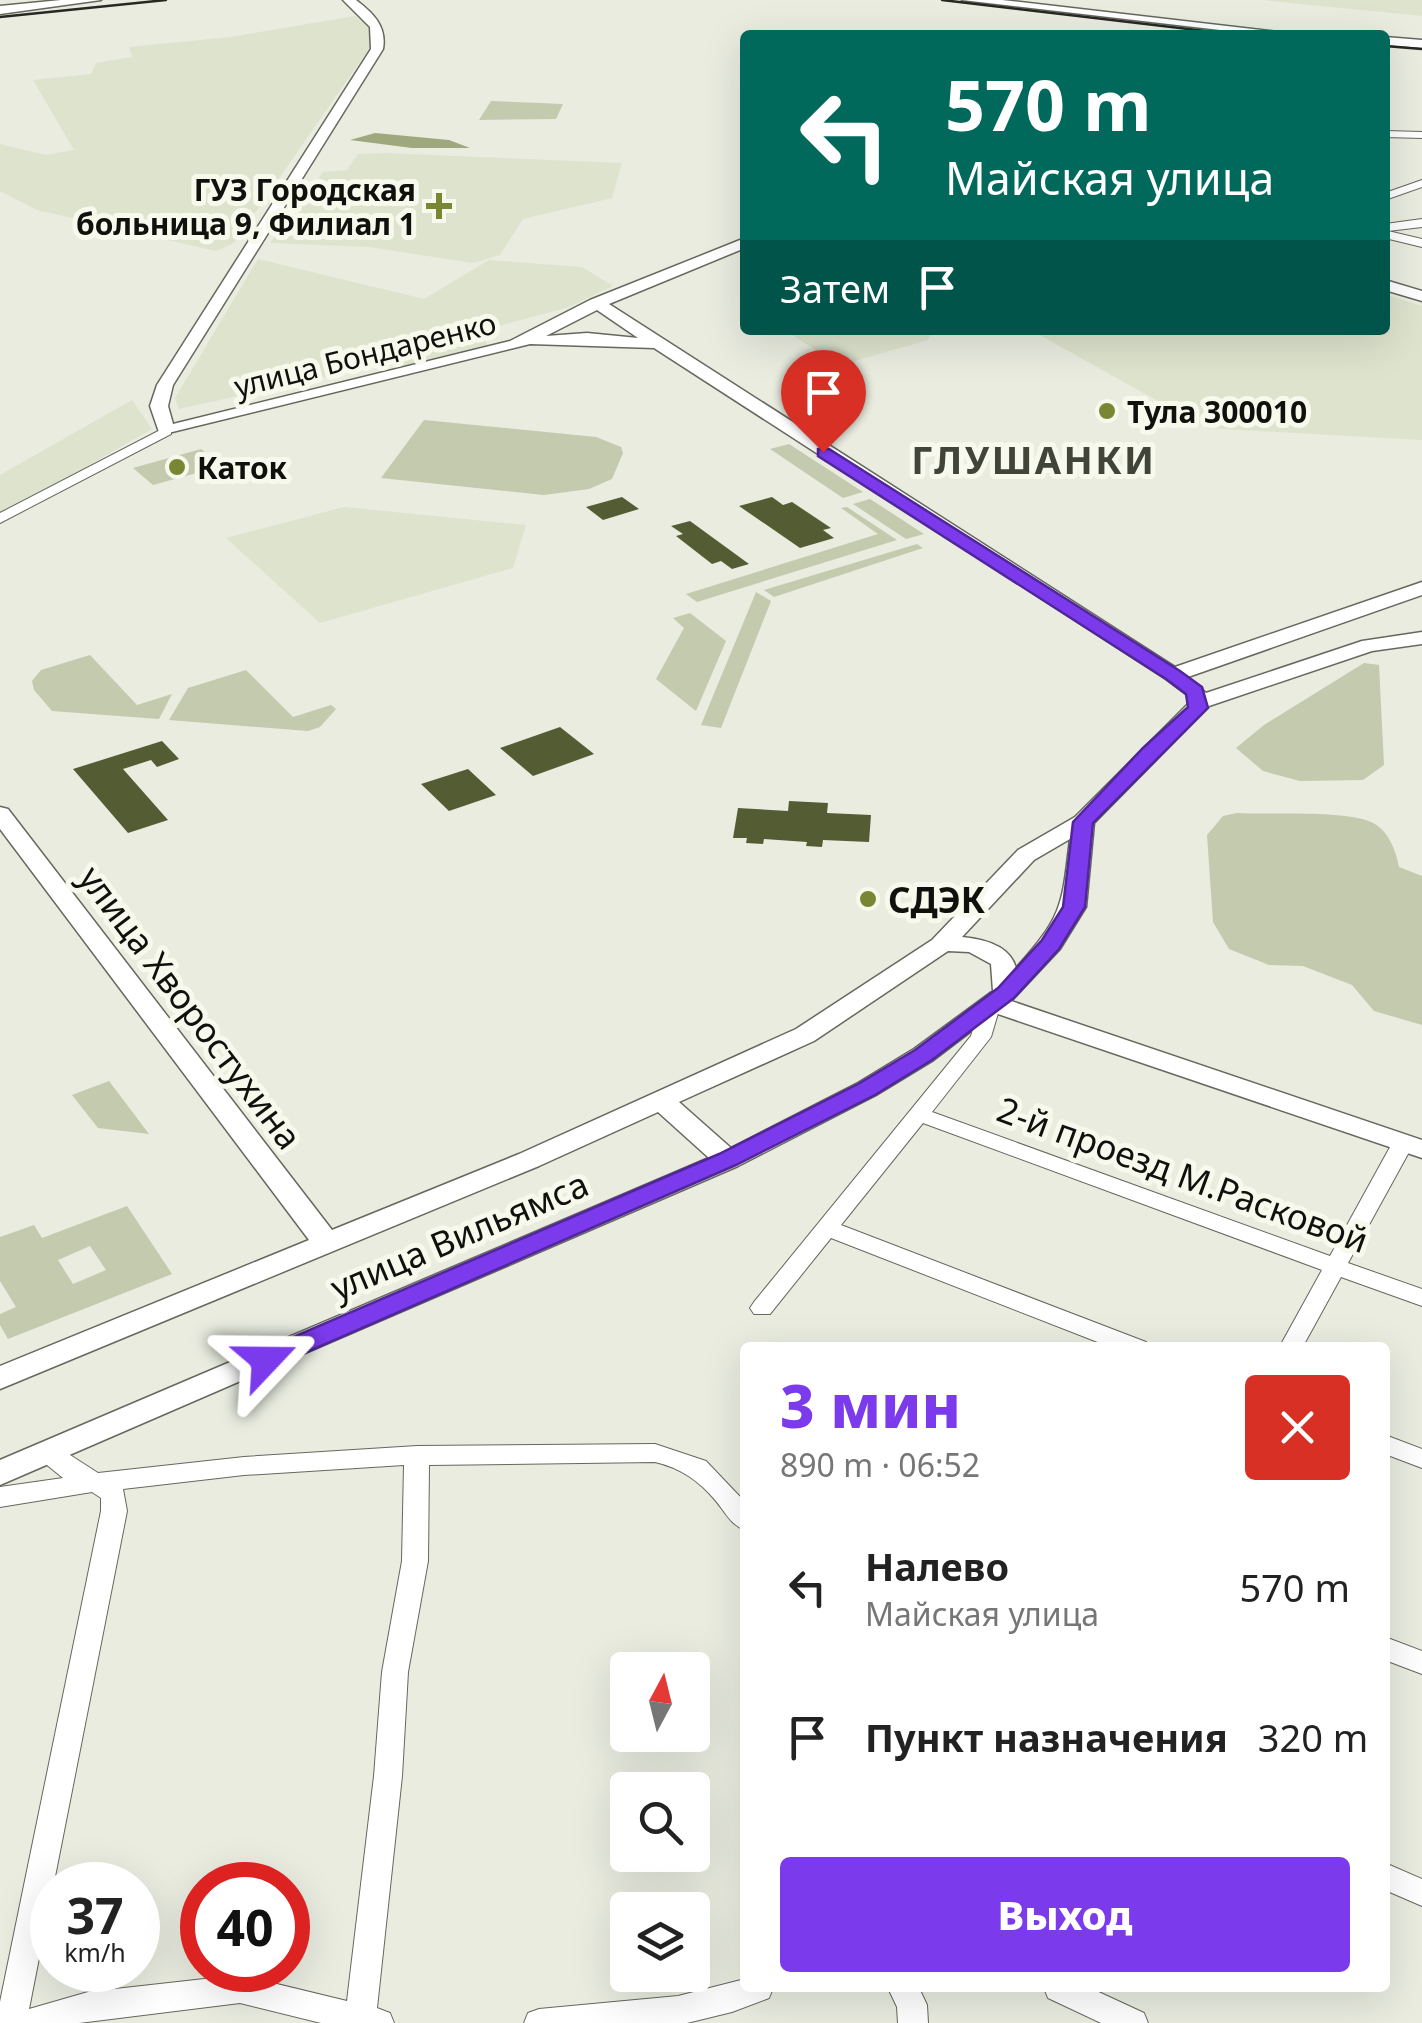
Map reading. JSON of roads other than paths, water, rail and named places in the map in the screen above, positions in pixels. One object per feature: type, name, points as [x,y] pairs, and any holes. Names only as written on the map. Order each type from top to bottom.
[{"type":"street","points":[[0,10],[95,0]]},
{"type":"street","points":[[166,430],[159,406],[165,385],[377,49],[378,31],[350,0]]},
{"type":"street","points":[[968,0],[1198,30]]},
{"type":"street","points":[[1390,42],[1422,44]]},
{"type":"street","points":[[1390,134],[1422,135]]},
{"type":"street","points":[[1390,194],[1422,183]]},
{"type":"street","points":[[1390,230],[1422,222]]},
{"type":"street","points":[[1390,233],[1422,243]]},
{"type":"street","name":"улица Бондаренко","points":[[0,519],[166,430],[516,344],[596,303],[740,246]]},
{"type":"street","points":[[1390,286],[1422,296]]},
{"type":"street","points":[[596,303],[1173,675],[1195,692],[1200,702],[1369,645],[1422,638]]},
{"type":"street","points":[[516,344],[587,338],[663,346]]},
{"type":"street","points":[[1173,675],[1422,588]]},
{"type":"street","name":"улица Вильямса","points":[[0,1378],[663,1102],[805,1034],[941,945],[1026,856],[1083,822],[1200,702]]},
{"type":"street","name":"улица Хворостухина","points":[[0,814],[326,1242]]},
{"type":"street","name":"улица Вильямса","points":[[0,1473],[728,1160],[867,1089],[924,1055],[999,998],[1051,944],[1072,913],[1081,865],[1083,822]]},
{"type":"street","points":[[1050,844],[1075,857],[1081,865]]},
{"type":"street","points":[[762,1308],[981,1036],[999,998],[1003,961],[972,944],[941,945]]},
{"type":"street","points":[[999,998],[1412,1146],[1335,1266],[1293,1342]]},
{"type":"street","points":[[663,1102],[728,1160]]},
{"type":"street","name":"2-й проезд М.Расковой","points":[[920,1115],[1422,1298]]},
{"type":"street","points":[[828,1228],[1122,1342]]},
{"type":"street","points":[[1390,1446],[1422,1459]]},
{"type":"street","points":[[11,2023],[114,1511],[113,1494],[97,1480],[58,1465],[50,1452]]},
{"type":"street","points":[[0,1497],[97,1480],[418,1454],[569,1452],[680,1457],[708,1474],[740,1514]]},
{"type":"street","points":[[31,2023],[88,2006],[240,1989],[366,2021],[395,1672],[415,1561],[418,1454]]},
{"type":"street","points":[[1390,1650],[1422,1664]]},
{"type":"street","points":[[1390,1878],[1422,1893]]},
{"type":"street","points":[[539,2023],[676,2012],[722,2003],[748,1992]]},
{"type":"street","points":[[905,1992],[912,2005],[913,2023]]},
{"type":"street","points":[[1068,1992],[1134,2023]]},
{"type":"tram line","points":[[0,17],[166,0]]},
{"type":"tram line","points":[[942,0],[1197,30]]},
{"type":"tram line","points":[[1390,46],[1422,49]]},
{"type":"place","name":"ГУЗ Городская больница 9, Филиал 1","points":[[439,206]]},
{"type":"place","name":"Тула 300010","points":[[1107,411]]},
{"type":"place","name":"Каток","points":[[177,467]]},
{"type":"place","name":"СДЭК","points":[[868,899]]},
{"type":"district","name":"ГЛУШАНКИ","points":[[1034,459]]}]
